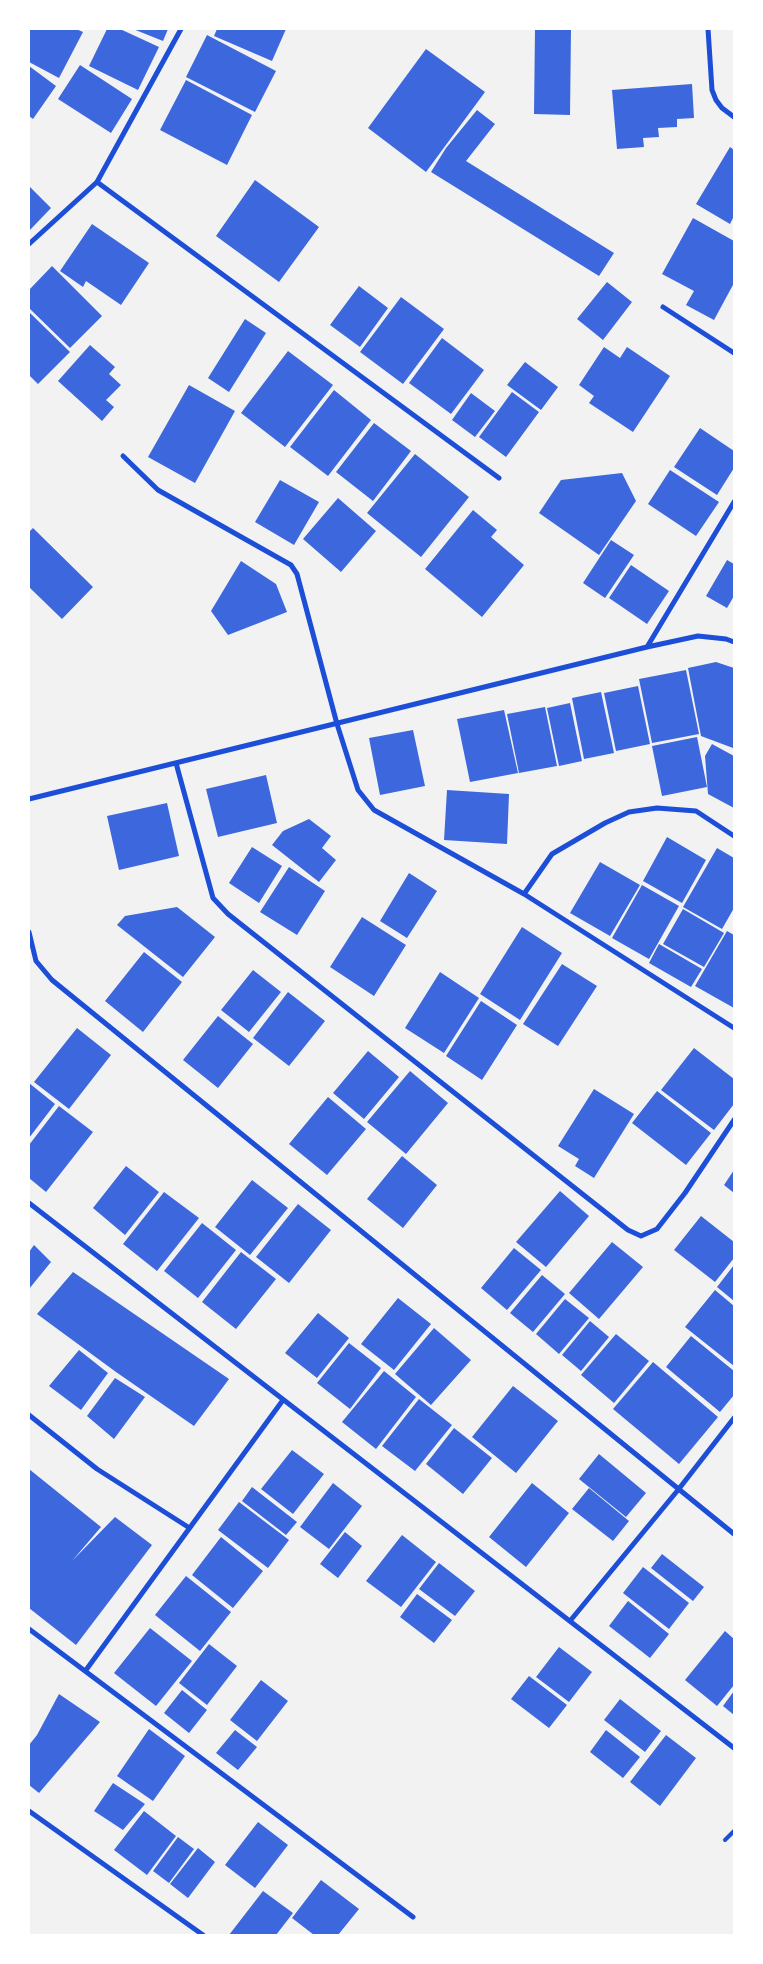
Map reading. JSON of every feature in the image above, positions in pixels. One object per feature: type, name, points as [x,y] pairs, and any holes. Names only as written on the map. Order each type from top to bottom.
[{"type":"street","points":[[29,244],[97,182],[181,29]]},
{"type":"street","points":[[708,29],[712,90],[722,108],[734,117]]},
{"type":"street","points":[[97,182],[499,478]]},
{"type":"street","points":[[664,308],[734,353]]},
{"type":"street","points":[[123,456],[158,490],[291,565],[297,574],[337,724],[358,790],[374,810],[524,894],[734,1028]]},
{"type":"street","points":[[648,647],[734,502]]},
{"type":"street","points":[[29,799],[648,647],[698,636],[726,638],[734,642]]},
{"type":"street","points":[[176,763],[213,898],[223,909],[628,1230],[641,1236],[656,1229],[685,1193],[734,1120]]},
{"type":"street","points":[[524,894],[552,854],[605,823],[629,812],[657,808],[696,811],[734,836]]},
{"type":"street","points":[[29,932],[36,961],[52,980],[734,1534]]},
{"type":"street","points":[[29,1203],[734,1748]]},
{"type":"street","points":[[86,1670],[188,1527],[283,1400]]},
{"type":"street","points":[[29,1415],[97,1469],[188,1527]]},
{"type":"street","points":[[570,1621],[678,1490],[734,1418]]},
{"type":"street","points":[[29,1629],[413,1917]]},
{"type":"street","points":[[29,1811],[204,1935]]},
{"type":"lane","points":[[725,1840],[734,1831]]},
{"type":"building","points":[[29,29],[76,29],[83,32],[59,78],[29,62]]},
{"type":"building","points":[[107,29],[120,29],[159,47],[138,90],[89,66]]},
{"type":"building","points":[[133,29],[168,29],[163,41]]},
{"type":"building","points":[[217,29],[286,29],[272,61],[214,36]]},
{"type":"building","points":[[535,29],[571,29],[570,115],[534,114]]},
{"type":"building","points":[[207,35],[276,71],[255,112],[186,77]]},
{"type":"building","points":[[426,49],[485,92],[426,172],[368,128]]},
{"type":"building","points":[[80,65],[132,99],[111,133],[58,99]]},
{"type":"building","points":[[29,66],[56,86],[33,119],[29,116]]},
{"type":"building","points":[[186,80],[252,115],[227,165],[160,130]]},
{"type":"building","points":[[692,84],[694,118],[677,119],[677,127],[658,128],[659,137],[643,138],[644,147],[617,149],[612,90]]},
{"type":"building","points":[[477,110],[495,124],[466,161],[614,253],[599,276],[431,172],[446,148]]},
{"type":"building","points":[[730,147],[734,150],[734,216],[730,224],[696,204]]},
{"type":"building","points":[[255,180],[319,227],[279,282],[216,236]]},
{"type":"building","points":[[29,186],[51,208],[29,231]]},
{"type":"building","points":[[693,218],[734,241],[734,283],[714,320],[686,305],[694,291],[662,274]]},
{"type":"building","points":[[92,224],[149,263],[121,305],[86,281],[83,287],[60,271]]},
{"type":"building","points":[[52,266],[102,316],[70,348],[29,308],[29,290]]},
{"type":"building","points":[[607,282],[632,302],[603,340],[577,319]]},
{"type":"building","points":[[359,286],[388,308],[360,347],[330,325]]},
{"type":"building","points":[[401,297],[444,329],[403,384],[360,352]]},
{"type":"building","points":[[29,312],[70,352],[38,384],[29,375]]},
{"type":"building","points":[[245,319],[266,333],[229,392],[208,378]]},
{"type":"building","points":[[442,338],[484,370],[451,414],[409,383]]},
{"type":"building","points":[[90,345],[115,367],[109,374],[121,385],[106,400],[114,407],[102,421],[58,381]]},
{"type":"building","points":[[604,347],[620,358],[627,347],[670,376],[633,432],[589,403],[594,396],[579,385]]},
{"type":"building","points":[[288,351],[333,385],[285,447],[241,413]]},
{"type":"building","points":[[525,362],[558,387],[541,410],[507,385]]},
{"type":"building","points":[[189,385],[235,411],[195,483],[148,457]]},
{"type":"building","points":[[334,390],[371,420],[328,476],[290,447]]},
{"type":"building","points":[[512,392],[539,412],[506,457],[479,437]]},
{"type":"building","points":[[471,393],[495,411],[475,437],[452,420]]},
{"type":"building","points":[[374,423],[411,451],[373,501],[336,472]]},
{"type":"building","points":[[700,428],[734,451],[734,468],[717,495],[674,467]]},
{"type":"building","points":[[415,454],[469,497],[421,557],[367,513]]},
{"type":"building","points":[[670,470],[719,502],[696,536],[648,504]]},
{"type":"building","points":[[622,473],[636,501],[599,555],[539,513],[561,480]]},
{"type":"building","points":[[280,480],[319,502],[294,545],[255,522]]},
{"type":"building","points":[[338,498],[376,531],[341,572],[303,539]]},
{"type":"building","points":[[473,510],[497,530],[491,537],[524,565],[482,617],[425,569]]},
{"type":"building","points":[[33,528],[93,587],[62,619],[29,587],[29,532]]},
{"type":"building","points":[[611,540],[634,555],[605,598],[583,583]]},
{"type":"building","points":[[727,560],[734,564],[734,596],[727,608],[706,596]]},
{"type":"building","points":[[241,561],[276,584],[287,612],[228,635],[211,611]]},
{"type":"building","points":[[631,565],[669,591],[647,624],[609,598]]},
{"type":"building","points":[[716,662],[734,668],[733,748],[701,736],[688,668]]},
{"type":"building","points":[[686,670],[699,734],[652,743],[639,679]]},
{"type":"building","points":[[638,686],[650,744],[616,751],[604,693]]},
{"type":"building","points":[[601,692],[614,753],[584,759],[572,698]]},
{"type":"building","points":[[570,703],[582,761],[559,766],[547,708]]},
{"type":"building","points":[[545,707],[557,766],[519,773],[507,714]]},
{"type":"building","points":[[504,710],[518,773],[470,782],[457,719]]},
{"type":"building","points":[[413,730],[425,786],[380,795],[369,738]]},
{"type":"building","points":[[697,737],[707,787],[662,796],[652,746]]},
{"type":"building","points":[[712,744],[734,756],[734,808],[708,794],[705,756]]},
{"type":"building","points":[[266,775],[277,823],[218,837],[206,789]]},
{"type":"building","points":[[447,790],[509,794],[507,844],[444,840]]},
{"type":"building","points":[[167,803],[179,856],[119,870],[107,816]]},
{"type":"building","points":[[309,819],[331,836],[322,848],[336,860],[319,882],[272,845],[283,831]]},
{"type":"building","points":[[667,837],[706,860],[682,903],[643,881]]},
{"type":"building","points":[[252,847],[282,866],[259,903],[229,883]]},
{"type":"building","points":[[717,848],[734,858],[734,908],[722,929],[683,907]]},
{"type":"building","points":[[600,862],[640,885],[610,936],[570,913]]},
{"type":"building","points":[[289,867],[325,891],[297,935],[260,912]]},
{"type":"building","points":[[409,873],[437,891],[407,938],[380,921]]},
{"type":"building","points":[[642,885],[679,906],[649,959],[612,938]]},
{"type":"building","points":[[177,907],[215,937],[183,977],[117,925],[125,916]]},
{"type":"building","points":[[683,909],[724,933],[704,967],[663,944]]},
{"type":"building","points":[[362,917],[406,945],[374,996],[330,967]]},
{"type":"building","points":[[522,927],[562,953],[520,1020],[480,994]]},
{"type":"building","points":[[727,931],[734,935],[734,1008],[695,986]]},
{"type":"building","points":[[659,944],[702,969],[691,987],[649,963]]},
{"type":"building","points":[[144,952],[182,982],[143,1032],[105,1001]]},
{"type":"building","points":[[562,964],[597,986],[558,1046],[523,1024]]},
{"type":"building","points":[[253,970],[281,992],[249,1032],[221,1010]]},
{"type":"building","points":[[440,972],[479,998],[444,1053],[405,1028]]},
{"type":"building","points":[[288,992],[325,1021],[289,1066],[253,1038]]},
{"type":"building","points":[[481,1001],[517,1025],[482,1080],[446,1056]]},
{"type":"building","points":[[218,1016],[253,1044],[218,1088],[183,1060]]},
{"type":"building","points":[[77,1028],[111,1055],[69,1109],[34,1082]]},
{"type":"building","points":[[694,1048],[734,1079],[734,1104],[714,1130],[661,1090]]},
{"type":"building","points":[[368,1051],[399,1077],[364,1119],[333,1093]]},
{"type":"building","points":[[410,1071],[448,1103],[406,1154],[367,1122]]},
{"type":"building","points":[[29,1083],[55,1104],[29,1138]]},
{"type":"building","points":[[594,1089],[634,1114],[594,1178],[575,1166],[579,1159],[558,1146]]},
{"type":"building","points":[[657,1091],[711,1133],[686,1165],[632,1123]]},
{"type":"building","points":[[328,1097],[366,1129],[327,1175],[289,1144]]},
{"type":"building","points":[[59,1106],[93,1132],[46,1192],[29,1178],[29,1145]]},
{"type":"building","points":[[402,1156],[437,1185],[403,1228],[367,1199]]},
{"type":"building","points":[[126,1166],[159,1192],[125,1235],[93,1208]]},
{"type":"building","points":[[734,1170],[734,1193],[724,1185]]},
{"type":"building","points":[[252,1180],[288,1208],[250,1255],[215,1227]]},
{"type":"building","points":[[560,1191],[589,1216],[546,1267],[516,1242]]},
{"type":"building","points":[[164,1192],[199,1218],[157,1271],[123,1244]]},
{"type":"building","points":[[298,1204],[331,1230],[289,1283],[256,1257]]},
{"type":"building","points":[[701,1216],[734,1242],[734,1258],[715,1282],[674,1250]]},
{"type":"building","points":[[202,1223],[236,1250],[198,1298],[164,1271]]},
{"type":"building","points":[[612,1242],[643,1267],[599,1319],[569,1293]]},
{"type":"building","points":[[34,1245],[51,1262],[29,1289],[29,1252]]},
{"type":"building","points":[[514,1248],[541,1270],[507,1310],[481,1288]]},
{"type":"building","points":[[241,1252],[276,1279],[236,1329],[202,1302]]},
{"type":"building","points":[[734,1265],[734,1301],[717,1287]]},
{"type":"building","points":[[73,1272],[229,1379],[194,1426],[37,1314]]},
{"type":"building","points":[[542,1275],[565,1294],[533,1332],[510,1313]]},
{"type":"building","points":[[715,1290],[734,1306],[734,1366],[685,1327]]},
{"type":"building","points":[[398,1298],[431,1324],[394,1370],[361,1344]]},
{"type":"building","points":[[565,1299],[589,1318],[559,1354],[536,1334]]},
{"type":"building","points":[[318,1313],[349,1338],[317,1378],[285,1353]]},
{"type":"building","points":[[590,1321],[609,1337],[581,1371],[562,1355]]},
{"type":"building","points":[[434,1328],[471,1360],[431,1405],[395,1374]]},
{"type":"building","points":[[616,1334],[649,1361],[614,1403],[581,1375]]},
{"type":"building","points":[[691,1336],[734,1371],[734,1395],[720,1412],[666,1367]]},
{"type":"building","points":[[349,1343],[381,1368],[350,1409],[317,1383]]},
{"type":"building","points":[[79,1350],[108,1373],[81,1410],[49,1386]]},
{"type":"building","points":[[653,1362],[718,1417],[679,1464],[613,1409]]},
{"type":"building","points":[[384,1371],[416,1397],[376,1449],[342,1422]]},
{"type":"building","points":[[115,1378],[145,1397],[114,1439],[87,1416]]},
{"type":"building","points":[[513,1386],[558,1421],[516,1473],[472,1437]]},
{"type":"building","points":[[419,1399],[452,1425],[415,1471],[382,1446]]},
{"type":"building","points":[[454,1428],[492,1458],[463,1494],[426,1464]]},
{"type":"building","points":[[292,1450],[324,1474],[293,1514],[261,1489]]},
{"type":"building","points":[[599,1454],[646,1493],[626,1517],[579,1479]]},
{"type":"building","points":[[29,1469],[101,1527],[72,1561],[115,1517],[152,1545],[76,1645],[29,1608]]},
{"type":"building","points":[[333,1483],[362,1506],[329,1549],[300,1527]]},
{"type":"building","points":[[532,1483],[569,1513],[526,1567],[489,1537]]},
{"type":"building","points":[[252,1487],[297,1522],[286,1535],[242,1501]]},
{"type":"building","points":[[589,1488],[629,1521],[613,1541],[572,1509]]},
{"type":"building","points":[[239,1502],[289,1540],[268,1568],[218,1530]]},
{"type":"building","points":[[345,1532],[362,1546],[338,1578],[320,1564]]},
{"type":"building","points":[[402,1535],[436,1562],[401,1607],[366,1581]]},
{"type":"building","points":[[221,1537],[263,1571],[233,1608],[192,1575]]},
{"type":"building","points":[[662,1554],[704,1587],[693,1601],[651,1568]]},
{"type":"building","points":[[439,1563],[475,1591],[455,1616],[419,1589]]},
{"type":"building","points":[[643,1567],[689,1603],[669,1629],[623,1593]]},
{"type":"building","points":[[186,1576],[231,1612],[200,1651],[155,1615]]},
{"type":"building","points":[[417,1594],[452,1620],[434,1643],[400,1617]]},
{"type":"building","points":[[628,1601],[669,1634],[650,1658],[609,1626]]},
{"type":"building","points":[[150,1628],[192,1661],[156,1706],[114,1673]]},
{"type":"building","points":[[725,1631],[734,1639],[734,1685],[717,1706],[685,1680]]},
{"type":"building","points":[[209,1644],[237,1666],[207,1705],[179,1683]]},
{"type":"building","points":[[559,1647],[592,1672],[569,1702],[536,1677]]},
{"type":"building","points":[[529,1676],[567,1705],[549,1728],[511,1699]]},
{"type":"building","points":[[261,1680],[288,1701],[257,1741],[230,1720]]},
{"type":"building","points":[[182,1690],[207,1710],[189,1733],[164,1713]]},
{"type":"building","points":[[734,1691],[734,1715],[723,1706]]},
{"type":"building","points":[[59,1694],[100,1722],[39,1793],[29,1785],[29,1745],[37,1735]]},
{"type":"building","points":[[620,1699],[661,1731],[645,1752],[604,1720]]},
{"type":"building","points":[[149,1729],[185,1756],[153,1801],[117,1776]]},
{"type":"building","points":[[235,1730],[257,1747],[238,1770],[216,1753]]},
{"type":"building","points":[[606,1730],[640,1757],[623,1778],[590,1752]]},
{"type":"building","points":[[666,1735],[696,1758],[660,1806],[630,1782]]},
{"type":"building","points":[[113,1783],[145,1804],[123,1830],[94,1811]]},
{"type":"building","points":[[144,1811],[176,1836],[147,1875],[114,1850]]},
{"type":"building","points":[[258,1822],[288,1845],[255,1888],[225,1865]]},
{"type":"building","points":[[178,1837],[194,1849],[169,1883],[153,1871]]},
{"type":"building","points":[[198,1848],[215,1862],[188,1898],[170,1884]]},
{"type":"building","points":[[321,1880],[359,1909],[338,1935],[314,1935],[292,1918]]},
{"type":"building","points":[[263,1891],[293,1913],[276,1935],[229,1935]]}]
